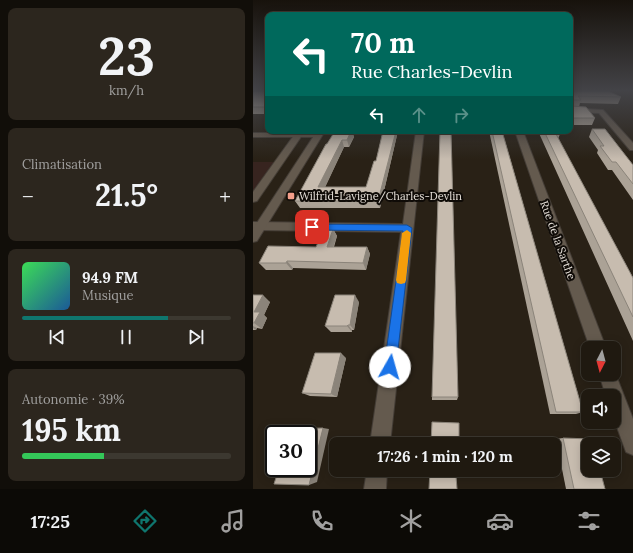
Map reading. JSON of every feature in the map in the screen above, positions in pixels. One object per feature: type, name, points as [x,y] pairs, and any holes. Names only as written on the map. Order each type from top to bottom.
[{"type":"street","points":[[604,114],[633,148]]},
{"type":"street","points":[[253,135],[276,134]]},
{"type":"street","points":[[253,199],[298,134]]},
{"type":"street","points":[[253,238],[257,226],[319,134]]},
{"type":"street","points":[[381,437],[420,134]]},
{"type":"street","name":"Rue de la Sarthe","points":[[520,134],[595,341]]},
{"type":"street","points":[[257,226],[407,228]]},
{"type":"street","points":[[610,381],[633,445]]},
{"type":"street","points":[[375,489],[376,477]]},
{"type":"shaded area","points":[[253,162],[279,162],[253,199]]},
{"type":"building","points":[[573,114],[592,114],[595,118],[573,118]]},
{"type":"building","points":[[592,129],[605,129],[633,165],[633,184],[616,162],[612,162],[600,146],[604,146]]},
{"type":"building","points":[[333,134],[350,134],[347,140],[342,140],[318,187],[366,187],[374,161],[376,161],[382,134],[395,134],[378,201],[295,201]]},
{"type":"building","points":[[440,134],[451,134],[458,397],[432,397]]},
{"type":"building","points":[[493,134],[503,134],[581,405],[581,412],[556,412]]},
{"type":"building","points":[[545,134],[556,134],[633,278],[633,317]]},
{"type":"building","points":[[325,226],[333,229],[327,247],[367,247],[363,263],[287,261],[286,263],[259,263],[268,246],[316,247]]},
{"type":"building","points":[[253,295],[263,295],[254,312],[260,312],[254,323],[253,323]]},
{"type":"building","points":[[335,295],[355,295],[350,325],[325,326]]},
{"type":"building","points":[[315,353],[341,353],[331,394],[302,393]]},
{"type":"building","points":[[432,422],[459,423],[459,437],[431,437]]},
{"type":"building","points":[[317,428],[323,428],[317,452]]},
{"type":"building","points":[[563,438],[581,439],[581,477],[602,477],[605,489],[574,489]]},
{"type":"building","points":[[276,477],[311,477],[309,485],[274,484]]},
{"type":"building","points":[[430,477],[456,477],[457,489],[429,489]]},
{"type":"slow traffic","points":[[401,280],[407,233]]},
{"type":"place","name":"Wilfrid-Lavigne/Charles-Devlin","points":[[291,196]]},
{"type":"route","points":[[312,227],[407,228],[390,367]]}]
